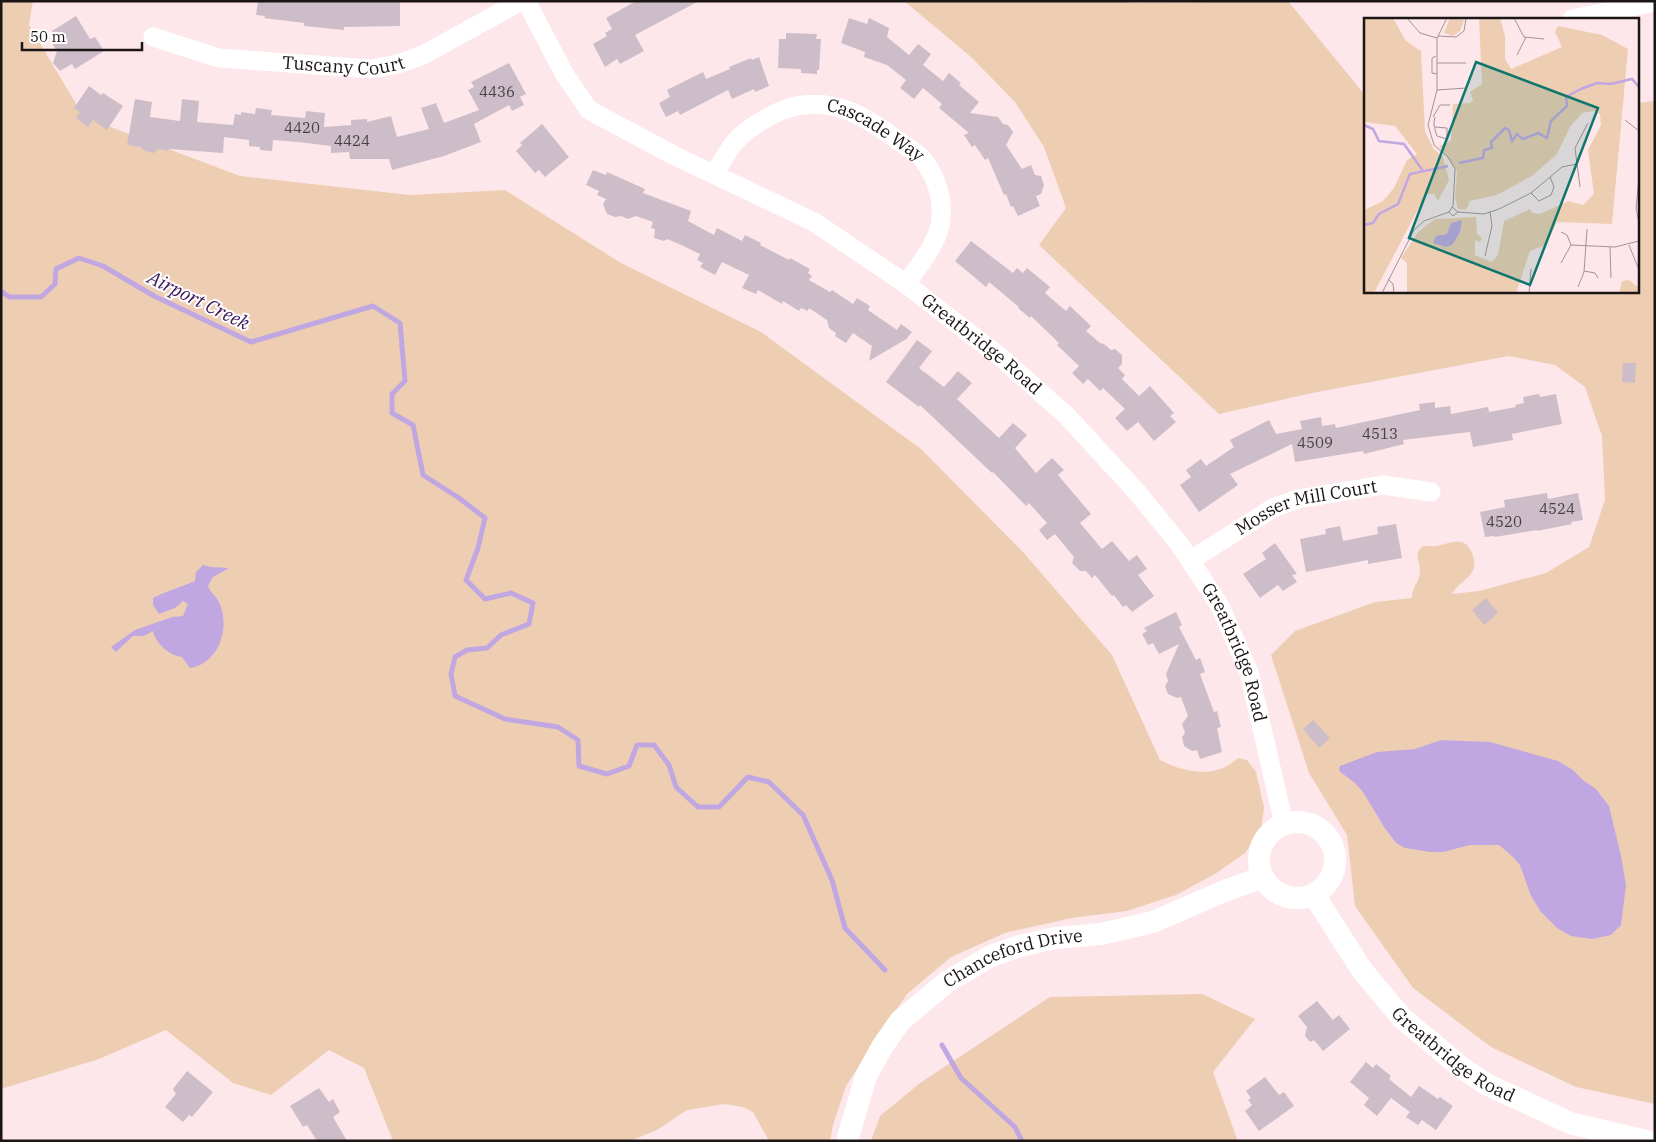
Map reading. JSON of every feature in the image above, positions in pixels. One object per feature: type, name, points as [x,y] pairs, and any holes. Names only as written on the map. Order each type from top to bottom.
[{"type":"street","name":"Tuscany Court","points":[[153,37],[219,58],[371,69],[398,64],[423,54],[521,1]]},
{"type":"street","name":"Greatbridge Road","points":[[526,1],[565,75],[589,110],[675,156],[814,222],[906,284],[1004,360],[1067,416],[1136,491],[1191,560],[1220,606],[1249,672],[1284,824]]},
{"type":"street","points":[[1577,18],[1655,2]]},
{"type":"street","name":"Cascade Way","points":[[714,174],[735,142],[763,119],[778,112],[796,106],[816,105],[835,106],[854,112],[878,126],[923,159],[932,174],[939,192],[942,220],[933,244],[906,284]]},
{"type":"street","name":"Mosser Mill Court","points":[[1191,560],[1273,508],[1298,499],[1383,485],[1431,492]]},
{"type":"street","points":[[1305,822],[1317,827],[1328,836],[1334,850],[1336,864],[1329,882],[1314,895],[1303,898],[1289,898],[1269,886],[1263,877],[1259,863],[1260,850],[1265,839],[1273,830],[1284,824],[1305,822]]},
{"type":"street","name":"Chanceford Drive","points":[[847,1141],[866,1076],[882,1047],[900,1021],[948,981],[991,956],[1020,946],[1055,938],[1101,934],[1153,922],[1222,892],[1263,877]]},
{"type":"street","name":"Greatbridge Road","points":[[1314,895],[1362,970],[1398,1014],[1462,1068],[1494,1088],[1570,1123],[1646,1141]]},
{"type":"shaded area","points":[[1,1],[33,1],[29,25],[84,117],[240,176],[410,195],[505,190],[621,263],[761,332],[921,449],[1023,552],[1112,655],[1160,760],[1190,771],[1200,772],[1220,769],[1238,758],[1247,760],[1256,772],[1264,807],[1261,831],[1245,853],[1215,874],[1176,895],[1127,911],[1072,918],[1005,933],[951,957],[907,994],[881,1032],[846,1086],[833,1125],[830,1141],[769,1141],[753,1112],[743,1107],[725,1104],[687,1110],[657,1130],[630,1141],[393,1141],[364,1068],[329,1050],[271,1095],[233,1083],[166,1030],[99,1059],[1,1089]]},
{"type":"shaded area","points":[[904,1],[1125,1],[1131,3],[1288,1],[1364,94],[1364,292],[1638,292],[1638,103],[1655,101],[1655,1104],[1576,1087],[1491,1047],[1413,988],[1355,906],[1347,835],[1309,773],[1271,655],[1295,631],[1375,602],[1412,598],[1420,574],[1418,553],[1424,546],[1461,542],[1469,547],[1474,559],[1474,568],[1452,594],[1479,591],[1546,573],[1589,547],[1605,500],[1602,436],[1585,387],[1555,365],[1509,356],[1312,393],[1219,414],[1039,245],[1066,208],[1044,147],[1015,102],[971,57]]},
{"type":"shaded area","points":[[203,565],[229,568],[213,577],[208,586],[219,602],[224,623],[220,643],[208,659],[200,665],[190,668],[182,657],[164,648],[154,636],[153,631],[144,636],[133,636],[116,652],[111,647],[135,630],[172,617],[183,616],[188,604],[183,601],[175,608],[159,614],[153,605],[153,598],[195,581],[196,572]]},
{"type":"shaded area","points":[[1441,740],[1490,742],[1558,761],[1573,770],[1596,789],[1609,806],[1626,885],[1621,925],[1611,935],[1592,939],[1571,936],[1557,928],[1541,912],[1531,896],[1520,865],[1499,845],[1470,845],[1443,852],[1430,852],[1405,848],[1396,843],[1363,792],[1355,783],[1339,771],[1340,766],[1377,752],[1415,749]]},
{"type":"shaded area","points":[[1202,994],[1255,1019],[1213,1072],[1237,1139],[1244,1141],[871,1141],[880,1116],[920,1083],[1050,997]]},
{"type":"building","points":[[258,1],[400,1],[400,26],[344,27],[344,30],[304,26],[304,23],[264,18],[265,16],[256,15]]},
{"type":"building","points":[[636,1],[699,1],[635,35],[644,51],[620,64],[617,59],[605,67],[593,44],[607,36],[605,33],[612,29],[606,18]]},
{"type":"building","points":[[76,16],[90,39],[95,37],[104,51],[75,69],[72,64],[60,71],[53,63],[57,51],[51,42],[56,38],[52,31]]},
{"type":"building","points":[[849,18],[867,24],[869,18],[889,28],[887,37],[909,55],[918,44],[931,54],[923,65],[943,81],[949,73],[961,83],[959,85],[979,102],[970,113],[998,117],[1003,124],[1008,125],[1013,132],[1006,145],[1022,169],[1031,165],[1035,175],[1041,176],[1044,185],[1041,194],[1036,196],[1040,206],[1018,216],[1013,206],[1011,207],[1006,194],[1004,195],[988,158],[985,160],[975,145],[972,147],[964,135],[969,133],[939,108],[942,104],[923,88],[914,99],[900,88],[906,80],[887,65],[864,57],[865,52],[841,43]]},
{"type":"building","points":[[786,33],[817,34],[816,39],[821,39],[819,70],[817,70],[817,74],[801,73],[801,69],[778,68],[779,39],[786,39]]},
{"type":"building","points":[[759,57],[769,86],[755,92],[754,89],[732,99],[728,90],[680,115],[678,111],[666,117],[659,103],[670,97],[667,90],[703,72],[706,79],[730,69],[729,67],[751,58],[752,60]]},
{"type":"building","points":[[509,63],[526,94],[520,97],[524,105],[512,111],[509,105],[474,124],[481,142],[444,156],[392,170],[389,159],[350,159],[349,152],[331,153],[331,146],[298,142],[273,140],[272,151],[260,150],[260,147],[249,146],[249,140],[224,137],[223,153],[158,149],[154,153],[144,151],[141,147],[127,145],[135,99],[152,102],[150,117],[180,121],[182,99],[199,101],[197,122],[233,125],[235,114],[241,115],[241,112],[255,114],[256,108],[272,110],[271,115],[305,118],[306,111],[325,113],[324,127],[351,125],[351,120],[367,119],[367,122],[391,116],[397,137],[429,129],[421,108],[436,103],[444,123],[479,110],[468,90],[474,87],[471,82]]},
{"type":"building","points":[[89,86],[101,95],[103,93],[123,106],[107,130],[93,120],[88,127],[76,118],[80,112],[74,108]]},
{"type":"building","points":[[542,124],[569,157],[545,177],[539,170],[535,173],[516,151],[522,145],[520,143]]},
{"type":"building","points":[[593,170],[606,175],[607,172],[645,189],[643,193],[691,211],[688,221],[714,235],[717,228],[742,241],[745,235],[761,243],[760,245],[810,269],[808,273],[812,276],[809,280],[830,292],[832,290],[853,304],[857,298],[870,306],[868,310],[897,330],[901,324],[912,332],[908,338],[869,361],[872,346],[853,333],[846,343],[835,336],[836,333],[829,328],[827,320],[809,308],[808,311],[801,308],[799,311],[783,301],[782,304],[758,290],[756,294],[742,288],[749,275],[722,262],[715,275],[700,267],[703,263],[697,260],[700,254],[667,239],[664,241],[654,238],[655,229],[651,228],[653,222],[636,216],[628,219],[607,214],[603,204],[606,199],[597,195],[599,191],[586,185]]},
{"type":"building","points":[[971,241],[1013,273],[1017,268],[1023,273],[1027,268],[1050,287],[1045,293],[1066,311],[1070,306],[1091,326],[1086,331],[1100,343],[1111,350],[1115,349],[1122,355],[1122,364],[1118,368],[1125,375],[1122,379],[1139,396],[1150,386],[1174,413],[1170,416],[1176,422],[1154,441],[1138,422],[1127,431],[1115,418],[1125,409],[1103,388],[1100,391],[1088,379],[1083,384],[1072,373],[1079,366],[1057,345],[1059,343],[1031,316],[1030,318],[989,282],[986,287],[955,261]]},
{"type":"building","points":[[917,340],[932,351],[919,368],[944,387],[958,371],[972,383],[957,399],[999,438],[1013,423],[1027,435],[1015,448],[1036,473],[1052,458],[1064,470],[1058,475],[1091,514],[1080,523],[1102,549],[1112,541],[1129,561],[1137,555],[1147,569],[1138,575],[1154,596],[1132,612],[1126,605],[1123,607],[1095,575],[1092,578],[1086,571],[1080,571],[1072,563],[1074,557],[1055,534],[1047,540],[1039,530],[1047,523],[1029,503],[1026,506],[993,472],[920,405],[919,407],[886,382]]},
{"type":"building","points":[[1623,363],[1636,363],[1635,383],[1622,382]]},
{"type":"building","points":[[1539,394],[1540,397],[1556,394],[1562,424],[1512,434],[1513,440],[1473,447],[1470,432],[1403,440],[1404,444],[1364,454],[1363,451],[1295,462],[1292,444],[1230,474],[1238,485],[1199,512],[1180,485],[1191,477],[1186,470],[1201,459],[1206,466],[1234,447],[1230,440],[1269,420],[1276,434],[1302,429],[1300,421],[1321,417],[1322,426],[1335,424],[1336,428],[1420,410],[1419,404],[1435,402],[1435,408],[1450,406],[1451,414],[1488,407],[1489,412],[1516,407],[1515,405],[1524,403],[1523,397]]},
{"type":"building","points":[[1547,493],[1548,499],[1578,493],[1583,520],[1537,531],[1485,537],[1480,512],[1505,507],[1504,500]]},
{"type":"building","points":[[1396,524],[1402,558],[1368,564],[1368,560],[1306,572],[1300,539],[1326,534],[1325,529],[1340,526],[1343,541],[1378,534],[1377,527]]},
{"type":"building","points":[[1275,543],[1297,574],[1292,575],[1297,582],[1283,591],[1278,585],[1260,598],[1243,574],[1266,559],[1262,553]]},
{"type":"building","points":[[1486,598],[1498,613],[1484,625],[1472,610]]},
{"type":"building","points":[[1176,612],[1182,625],[1179,627],[1196,660],[1200,658],[1205,672],[1200,674],[1214,712],[1217,711],[1221,727],[1217,728],[1222,752],[1200,759],[1197,750],[1192,751],[1184,746],[1182,737],[1185,733],[1182,724],[1188,716],[1181,697],[1177,698],[1168,694],[1165,686],[1168,681],[1166,674],[1179,644],[1159,654],[1153,643],[1148,645],[1142,634],[1147,631],[1144,628]]},
{"type":"building","points":[[1313,720],[1330,738],[1319,748],[1303,729]]},
{"type":"building","points":[[1317,1001],[1333,1020],[1339,1015],[1350,1029],[1323,1051],[1314,1040],[1310,1042],[1305,1036],[1307,1027],[1298,1016]]},
{"type":"building","points":[[1366,1062],[1373,1068],[1376,1064],[1391,1076],[1389,1079],[1411,1097],[1419,1086],[1438,1099],[1440,1097],[1453,1106],[1436,1130],[1422,1120],[1418,1125],[1406,1117],[1410,1112],[1391,1098],[1377,1116],[1364,1105],[1369,1098],[1350,1082]]},
{"type":"building","points":[[187,1071],[213,1092],[192,1117],[189,1115],[183,1122],[165,1107],[176,1094],[173,1089]]},
{"type":"building","points":[[1265,1077],[1279,1095],[1284,1092],[1294,1106],[1259,1131],[1245,1111],[1252,1105],[1248,1100],[1251,1098],[1246,1091]]},
{"type":"building","points":[[319,1088],[329,1102],[333,1099],[340,1112],[333,1117],[347,1141],[317,1141],[307,1125],[303,1127],[290,1106]]},
{"type":"waterway","name":"Airport Creek","points":[[1,291],[9,297],[41,297],[55,284],[56,269],[79,258],[103,266],[154,296],[251,342],[373,306],[400,323],[405,381],[392,394],[392,413],[413,425],[423,475],[459,498],[485,518],[478,548],[466,580],[485,599],[511,593],[533,603],[529,624],[501,635],[487,648],[467,650],[455,657],[451,674],[455,696],[505,719],[558,727],[578,740],[579,766],[607,774],[629,766],[637,745],[654,745],[669,765],[676,787],[698,807],[719,807],[748,777],[769,782],[803,815],[832,880],[845,928],[885,970]]},
{"type":"waterway","name":"Airport Creek","points":[[942,1045],[961,1078],[1015,1127],[1022,1141]]}]
